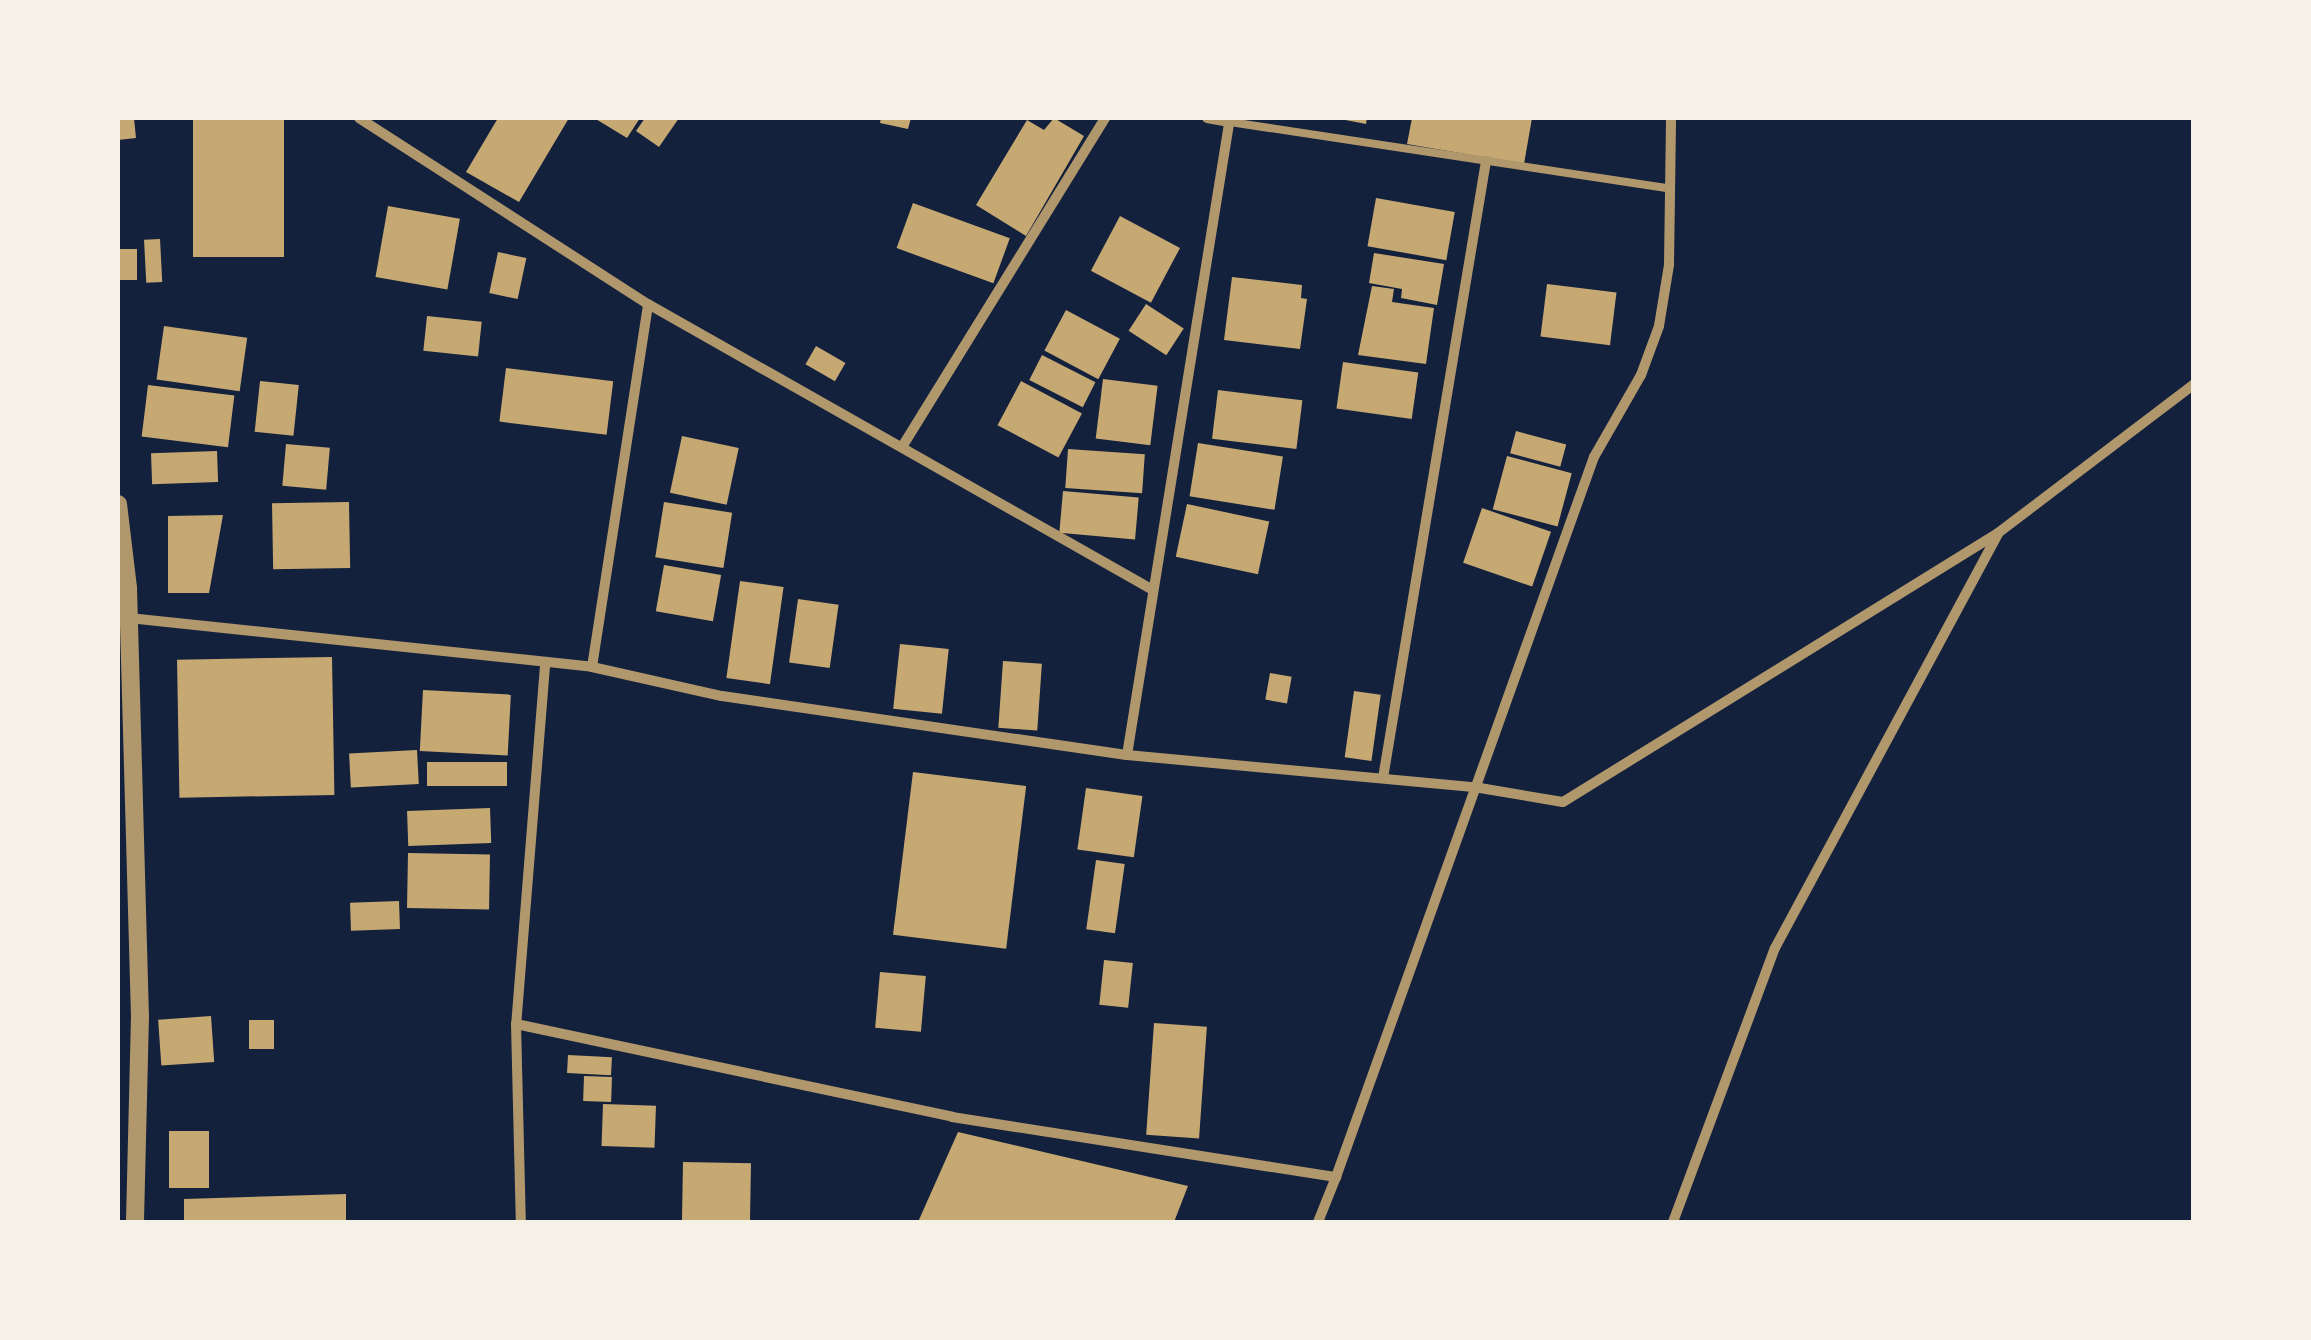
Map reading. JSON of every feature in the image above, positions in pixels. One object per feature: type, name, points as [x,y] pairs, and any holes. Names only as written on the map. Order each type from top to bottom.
[{"type":"street","points":[[360,118],[648,304],[1153,590]]},
{"type":"street","points":[[902,448],[1106,118]]},
{"type":"street","points":[[1126,754],[1230,120],[1206,118]]},
{"type":"street","points":[[1318,1222],[1594,456],[1641,375],[1659,326],[1670,265],[1670,118]]},
{"type":"street","points":[[1383,778],[1486,161]]},
{"type":"street","points":[[592,668],[648,304]]},
{"type":"street","points":[[129,618],[545,666],[592,668],[722,696],[1126,754],[1474,787],[1563,802],[1998,533],[2194,384]]},
{"type":"street","points":[[118,504],[123,589],[129,618],[140,1016],[135,1222]]},
{"type":"street","points":[[1673,1222],[1775,948],[1998,533]]},
{"type":"street","points":[[521,1222],[516,1024],[545,666]]},
{"type":"street","points":[[516,1024],[952,1118],[1336,1177]]},
{"type":"lane","points":[[1230,120],[1668,188]]},
{"type":"building","points":[[118,118],[134,118],[136,138],[118,140]]},
{"type":"building","points":[[193,118],[284,118],[284,257],[193,257]]},
{"type":"building","points":[[498,118],[569,118],[519,202],[466,172]]},
{"type":"building","points":[[594,118],[640,118],[627,138]]},
{"type":"building","points":[[645,118],[679,118],[659,147],[636,131]]},
{"type":"building","points":[[881,118],[911,118],[908,129],[880,123]]},
{"type":"building","points":[[1054,118],[1084,136],[1026,236],[976,205],[1027,120],[1044,130]]},
{"type":"building","points":[[1335,118],[1367,118],[1366,124]]},
{"type":"building","points":[[1412,118],[1532,118],[1524,164],[1407,144]]},
{"type":"building","points":[[1376,198],[1455,212],[1446,260],[1367,246]]},
{"type":"building","points":[[913,203],[1010,238],[993,283],[897,248]]},
{"type":"building","points":[[388,206],[460,219],[447,290],[375,277]]},
{"type":"building","points":[[1120,216],[1180,248],[1151,303],[1091,271]]},
{"type":"building","points":[[160,239],[162,282],[146,283],[144,240]]},
{"type":"building","points":[[118,249],[137,249],[137,280],[118,280]]},
{"type":"building","points":[[498,252],[526,258],[518,299],[489,293]]},
{"type":"building","points":[[1374,253],[1444,264],[1437,305],[1401,298],[1402,289],[1369,283]]},
{"type":"building","points":[[1232,277],[1302,285],[1301,298],[1307,299],[1300,349],[1224,340]]},
{"type":"building","points":[[1547,284],[1616,293],[1610,345],[1541,337]]},
{"type":"building","points":[[1372,286],[1394,289],[1392,302],[1434,308],[1426,364],[1358,355]]},
{"type":"building","points":[[1146,304],[1184,329],[1166,355],[1129,331]]},
{"type":"building","points":[[1066,310],[1120,339],[1098,379],[1044,351]]},
{"type":"building","points":[[427,316],[482,322],[478,357],[423,351]]},
{"type":"building","points":[[164,326],[247,338],[240,391],[156,379]]},
{"type":"building","points":[[816,346],[845,363],[835,381],[806,364]]},
{"type":"building","points":[[1042,355],[1095,382],[1083,407],[1029,380]]},
{"type":"building","points":[[1343,362],[1418,373],[1412,419],[1336,409]]},
{"type":"building","points":[[506,368],[613,381],[607,435],[499,422]]},
{"type":"building","points":[[1103,379],[1158,386],[1150,445],[1096,439]]},
{"type":"building","points":[[260,381],[299,385],[293,436],[255,432]]},
{"type":"building","points":[[1021,381],[1082,413],[1058,458],[998,425]]},
{"type":"building","points":[[148,385],[234,396],[228,447],[142,437]]},
{"type":"building","points":[[1218,390],[1302,400],[1296,449],[1212,439]]},
{"type":"building","points":[[1516,431],[1566,444],[1560,467],[1510,453]]},
{"type":"building","points":[[682,436],[739,448],[727,505],[670,493]]},
{"type":"building","points":[[1198,443],[1283,456],[1274,510],[1190,496]]},
{"type":"building","points":[[286,444],[330,448],[326,490],[282,486]]},
{"type":"building","points":[[1068,449],[1145,454],[1142,493],[1065,488]]},
{"type":"building","points":[[217,451],[218,482],[152,484],[151,453]]},
{"type":"building","points":[[1507,456],[1572,473],[1557,526],[1493,509]]},
{"type":"building","points":[[1063,491],[1139,498],[1135,539],[1059,533]]},
{"type":"building","points":[[349,502],[350,568],[273,569],[272,503]]},
{"type":"building","points":[[664,502],[732,513],[723,568],[655,557]]},
{"type":"building","points":[[1187,504],[1269,521],[1258,574],[1176,557]]},
{"type":"building","points":[[1482,508],[1551,532],[1532,587],[1463,563]]},
{"type":"building","points":[[223,515],[209,593],[168,593],[168,516]]},
{"type":"building","points":[[664,565],[721,575],[713,621],[656,611]]},
{"type":"building","points":[[740,581],[784,587],[770,684],[726,678]]},
{"type":"building","points":[[798,599],[839,605],[830,668],[789,662]]},
{"type":"building","points":[[900,644],[949,649],[942,714],[893,709]]},
{"type":"building","points":[[332,657],[334,795],[179,798],[177,660]]},
{"type":"building","points":[[1003,661],[1042,664],[1037,731],[998,728]]},
{"type":"building","points":[[1270,673],[1292,677],[1287,703],[1265,700]]},
{"type":"building","points":[[423,690],[511,695],[508,756],[420,751]]},
{"type":"building","points":[[1354,691],[1381,695],[1371,761],[1345,757]]},
{"type":"building","points":[[417,750],[419,784],[351,788],[349,754]]},
{"type":"building","points":[[427,762],[507,762],[507,786],[427,786]]},
{"type":"building","points":[[913,772],[1026,786],[1006,949],[893,935]]},
{"type":"building","points":[[1086,788],[1142,796],[1134,857],[1077,849]]},
{"type":"building","points":[[490,808],[491,843],[408,846],[407,811]]},
{"type":"building","points":[[408,853],[490,854],[489,909],[407,908]]},
{"type":"building","points":[[1096,860],[1125,864],[1115,933],[1086,929]]},
{"type":"building","points":[[399,901],[400,929],[351,931],[350,903]]},
{"type":"building","points":[[1104,960],[1133,963],[1128,1008],[1099,1005]]},
{"type":"building","points":[[880,972],[926,976],[921,1032],[875,1028]]},
{"type":"building","points":[[211,1016],[214,1062],[161,1066],[158,1020]]},
{"type":"building","points":[[249,1020],[274,1020],[274,1049],[249,1049]]},
{"type":"building","points":[[1154,1023],[1207,1027],[1199,1138],[1146,1135]]},
{"type":"building","points":[[568,1055],[612,1057],[611,1075],[567,1073]]},
{"type":"building","points":[[584,1076],[612,1077],[611,1102],[583,1101]]},
{"type":"building","points":[[603,1104],[656,1106],[655,1148],[602,1146]]},
{"type":"building","points":[[169,1131],[209,1131],[209,1188],[169,1188]]},
{"type":"building","points":[[958,1132],[1188,1186],[1174,1222],[918,1222]]},
{"type":"building","points":[[683,1162],[751,1163],[750,1222],[682,1222]]},
{"type":"building","points":[[346,1194],[346,1222],[184,1222],[184,1199]]}]
